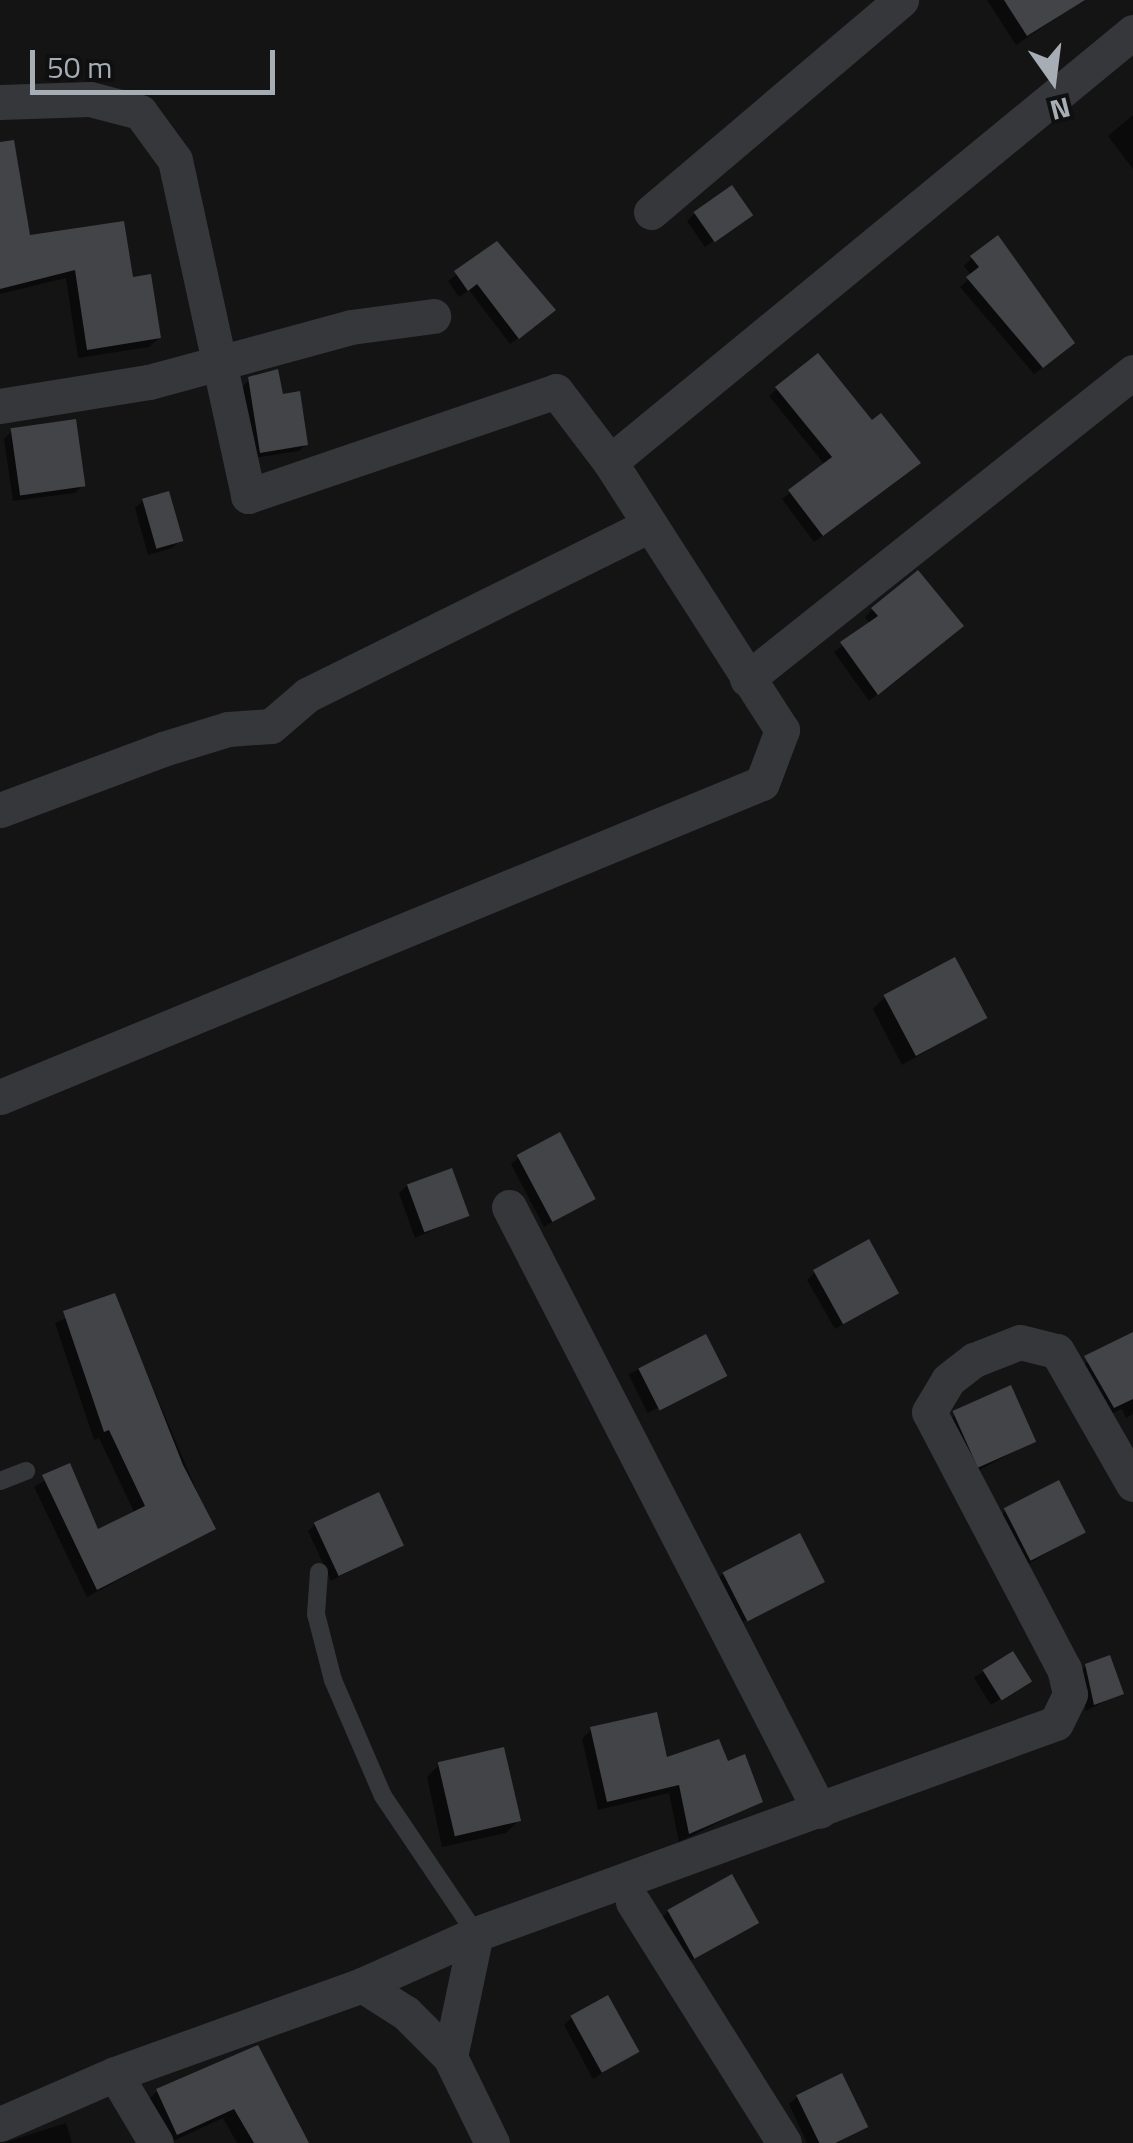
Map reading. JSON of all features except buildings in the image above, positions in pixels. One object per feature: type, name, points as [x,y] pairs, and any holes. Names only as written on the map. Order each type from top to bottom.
[{"type":"street","points":[[652,212],[901,0]]},
{"type":"street","points":[[610,462],[1133,32]]},
{"type":"street","points":[[0,102],[90,98],[140,112],[175,160],[248,496],[556,391],[610,462],[782,730],[762,783],[0,1097]]},
{"type":"street","points":[[0,406],[219,366],[351,327],[433,316]]},
{"type":"street","points":[[747,679],[1133,372]]},
{"type":"street","points":[[0,810],[196,739],[271,726],[307,695],[650,525]]},
{"type":"street","points":[[509,1207],[820,1811]]},
{"type":"street","points":[[0,2124],[115,2074],[362,1985],[476,1934],[1020,1740],[1056,1722],[1066,1710],[1064,1669],[934,1432],[928,1412],[948,1380],[974,1360],[1020,1342],[1047,1345],[1057,1351],[1133,1484]]},
{"type":"street","points":[[633,1902],[784,2143]]},
{"type":"street","points":[[450,2057],[476,1934]]},
{"type":"street","points":[[362,1985],[406,2012],[450,2057],[492,2143]]},
{"type":"street","points":[[115,2074],[156,2143]]},
{"type":"lane","points":[[0,1480],[26,1470]]},
{"type":"lane","points":[[319,1572],[316,1614],[347,1713],[383,1796],[476,1934]]}]
